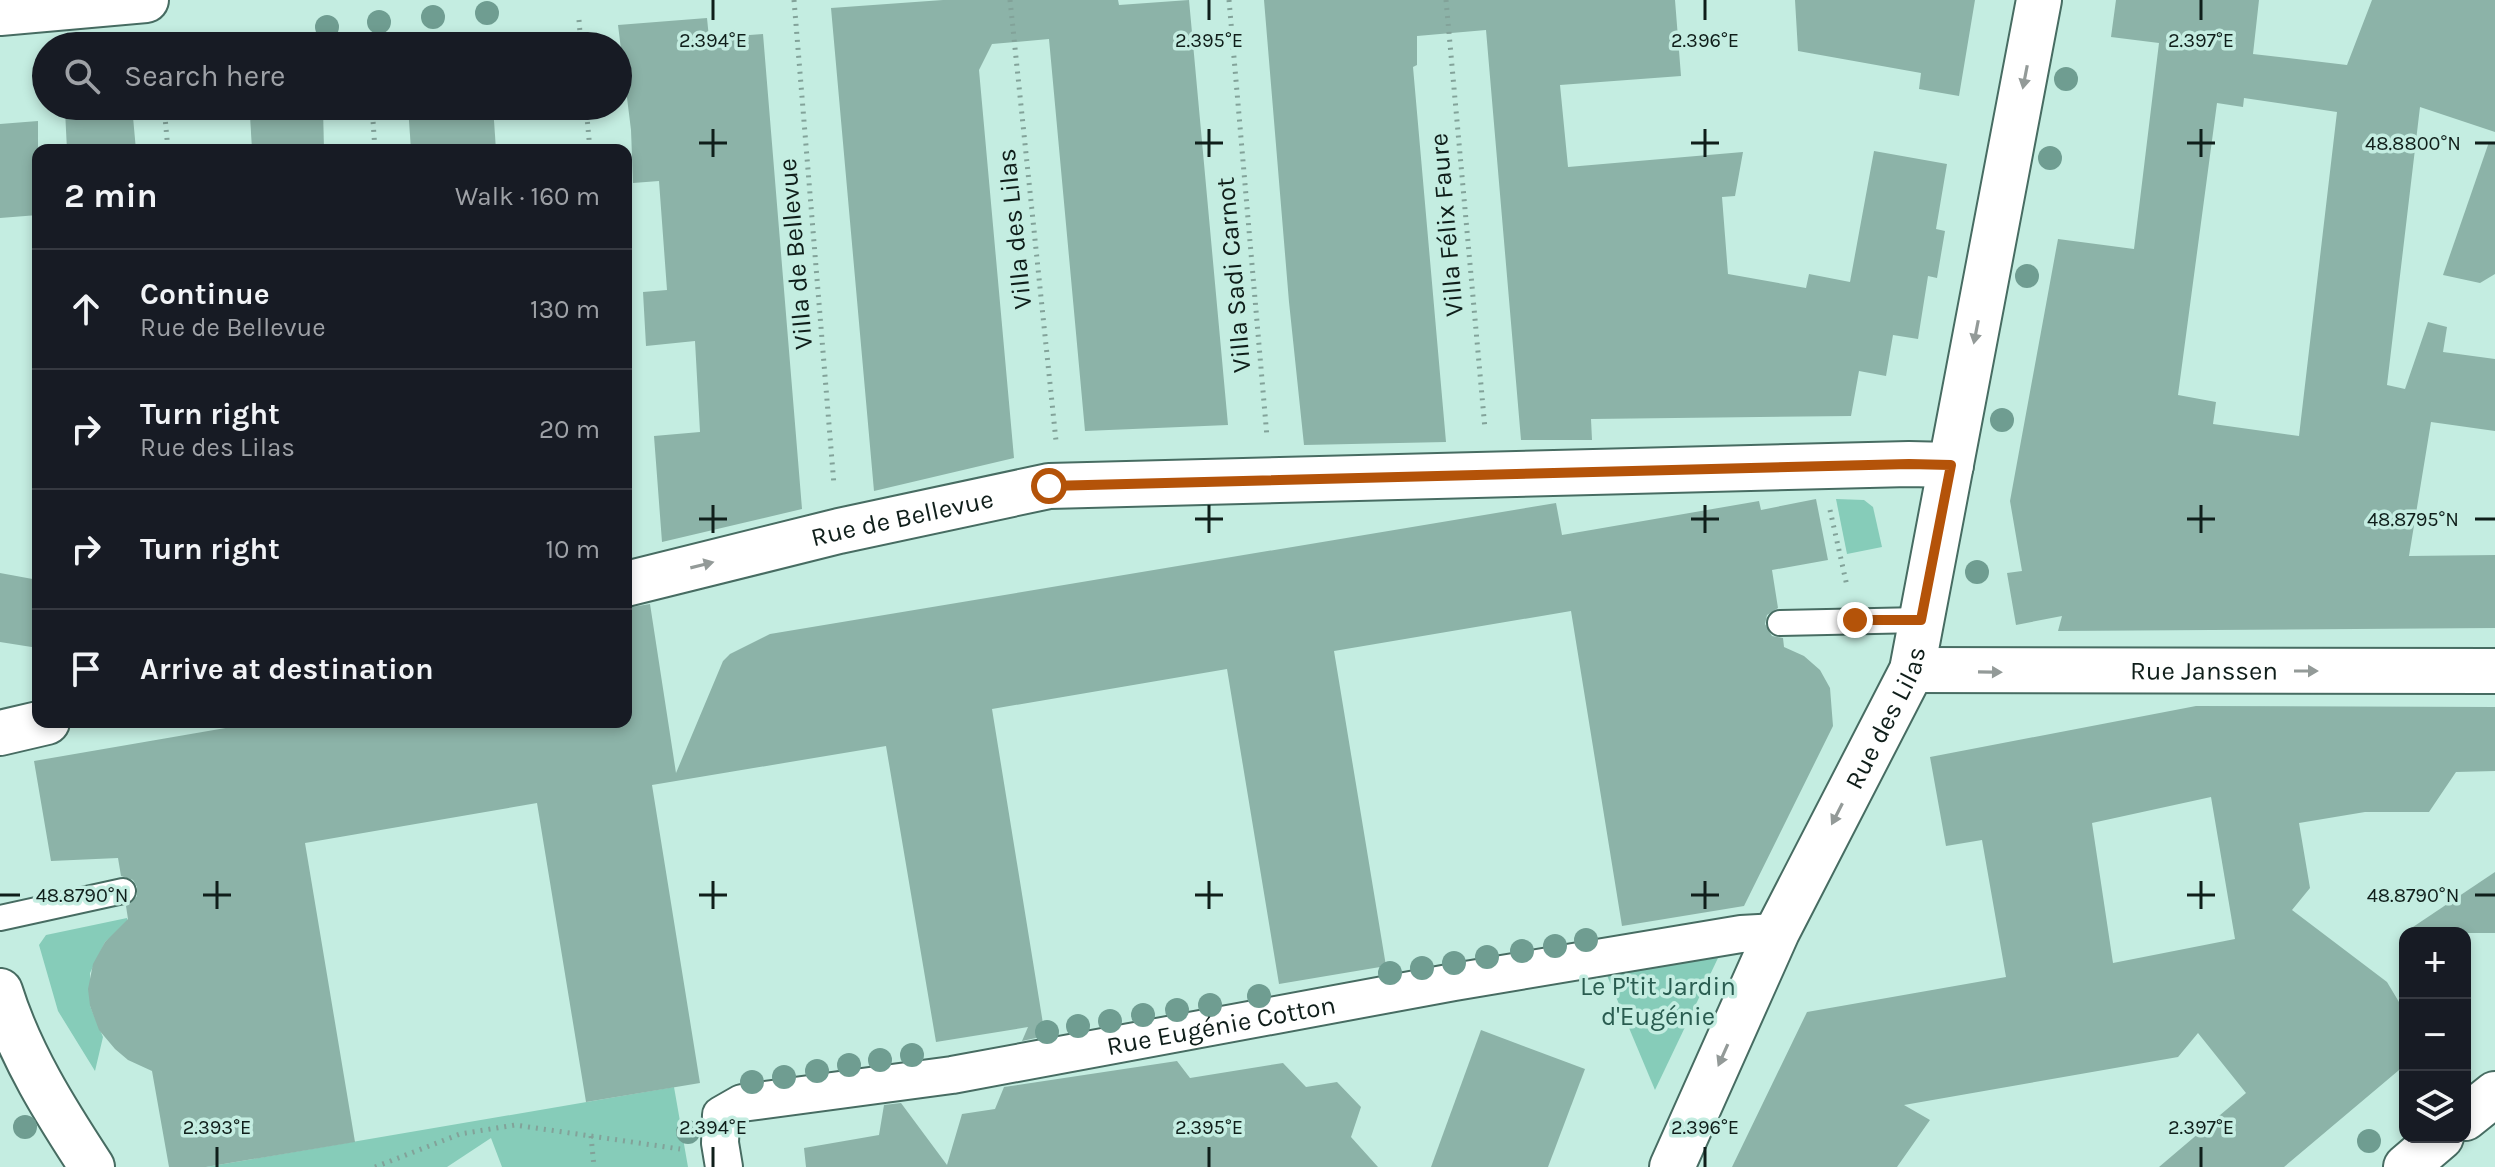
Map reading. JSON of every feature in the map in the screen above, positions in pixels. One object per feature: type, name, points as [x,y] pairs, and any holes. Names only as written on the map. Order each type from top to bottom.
[{"type":"street","points":[[0,13],[146,0]]},
{"type":"street","name":"Rue des Lilas","points":[[1672,1167],[1777,932],[1912,670],[2039,0]]},
{"type":"street","name":"Rue de Bellevue","points":[[632,583],[839,531],[1049,486],[1492,473],[1951,465]]},
{"type":"street","name":"Rue Janssen","points":[[1912,670],[2495,671]]},
{"type":"street","points":[[0,733],[32,726]]},
{"type":"street","name":"Rue Eugénie Cotton","points":[[722,1155],[721,1115],[742,1103],[952,1075],[1454,982],[1741,934],[1777,932]]},
{"type":"street","points":[[0,991],[11,1027],[59,1117],[92,1167]]},
{"type":"street","points":[[2471,1113],[2495,1094]]},
{"type":"street","points":[[2406,1167],[2434,1143]]},
{"type":"lane","points":[[1780,623],[1921,620]]},
{"type":"lane","points":[[0,918],[123,891]]},
{"type":"path","name":"Villa de Bellevue","points":[[794,0],[835,488]]},
{"type":"path","name":"Villa des Lilas","points":[[1010,0],[1057,454]]},
{"type":"path","name":"Villa Sadi Carnot","points":[[1229,0],[1268,452]]},
{"type":"path","name":"Villa Félix Faure","points":[[1446,0],[1485,432]]},
{"type":"path","points":[[579,20],[580,32]]},
{"type":"path","points":[[165,120],[167,144]]},
{"type":"path","points":[[373,120],[375,144]]},
{"type":"path","points":[[587,120],[589,144]]},
{"type":"path","points":[[1828,504],[1855,620]]},
{"type":"path","points":[[375,1167],[460,1134],[515,1125],[722,1155]]},
{"type":"path","points":[[591,1136],[594,1167]]},
{"type":"green space","points":[[1836,499],[1864,500],[1873,507],[1882,547],[1847,554]]},
{"type":"green space","points":[[127,918],[128,922],[105,942],[90,973],[90,1006],[103,1037],[95,1071],[58,1011],[39,945],[46,935]]},
{"type":"green space","name":"Le P'tit Jardin d'Eugénie","points":[[1717,955],[1718,958],[1655,1090],[1606,973]]},
{"type":"green space","points":[[674,1087],[688,1167],[502,1167],[491,1138],[447,1167],[206,1167]]},
{"type":"building","points":[[943,0],[1118,0],[1119,5],[1189,0],[1228,425],[1085,431],[1049,39],[992,44],[979,70],[1014,458],[874,491],[831,8]]},
{"type":"building","points":[[1264,0],[1675,0],[1681,76],[1560,85],[1568,167],[1743,152],[1735,196],[1722,197],[1728,274],[1806,288],[1809,274],[1850,282],[1874,151],[1947,164],[1936,229],[1945,231],[1937,278],[1928,276],[1918,339],[1893,335],[1886,376],[1859,371],[1851,416],[1591,419],[1592,440],[1521,440],[1486,30],[1417,36],[1417,65],[1413,67],[1446,442],[1304,445]]},
{"type":"building","points":[[1795,0],[1975,0],[1959,96],[1919,89],[1921,73],[1798,51]]},
{"type":"building","points":[[2116,0],[2259,0],[2253,54],[2347,65],[2372,0],[2495,0],[2495,132],[2420,107],[2387,385],[2405,389],[2428,322],[2447,327],[2443,352],[2495,359],[2495,431],[2431,422],[2409,556],[2495,555],[2495,628],[2058,631],[2062,616],[2016,625],[2007,573],[2022,571],[2010,501],[2058,239],[2134,249],[2159,43],[2111,37]],"holes":[[[2244,98],[2337,112],[2299,436],[2213,424],[2216,402],[2178,395],[2217,103],[2243,107]]]},
{"type":"building","points":[[707,18],[709,38],[763,34],[802,509],[662,542],[654,436],[700,432],[695,341],[646,346],[643,292],[667,290],[659,181],[633,183],[630,120],[632,32],[619,32],[618,25]]},
{"type":"building","points":[[66,120],[133,120],[135,144],[67,144]]},
{"type":"building","points":[[250,120],[323,120],[324,144],[252,144]]},
{"type":"building","points":[[409,120],[494,120],[496,144],[411,144]]},
{"type":"building","points":[[38,121],[38,144],[32,144],[32,215],[0,218],[0,124]]},
{"type":"building","points":[[2489,142],[2495,143],[2495,274],[2480,283],[2443,275]]},
{"type":"building","points":[[1816,499],[1828,560],[1772,570],[1778,608],[1767,615],[1765,624],[1772,636],[1783,638],[1784,647],[1804,656],[1820,670],[1830,688],[1833,726],[1744,906],[1622,926],[1571,611],[1334,651],[1386,966],[1279,984],[1227,669],[992,709],[1045,1036],[1022,1041],[1028,1027],[936,1042],[886,746],[652,785],[700,1083],[586,1102],[537,803],[305,843],[355,1142],[206,1167],[169,1167],[152,1071],[128,1060],[99,1030],[90,1006],[88,989],[93,964],[105,942],[128,919],[126,906],[137,896],[137,887],[133,880],[121,876],[118,858],[51,861],[34,761],[225,728],[632,728],[632,607],[650,604],[676,773],[723,661],[730,654],[770,634],[1556,503],[1562,535],[1759,501],[1761,510]]},
{"type":"building","points":[[0,573],[32,579],[32,647],[0,642]]},
{"type":"building","points":[[2196,706],[2495,707],[2495,771],[2456,772],[2429,812],[2365,812],[2299,823],[2310,888],[2292,910],[2387,982],[2399,1002],[2399,1070],[2284,1167],[2159,1167],[2246,1093],[2198,1033],[2178,1057],[1904,1105],[1930,1120],[1897,1167],[1732,1167],[1807,1012],[2006,977],[1982,840],[1946,846],[1930,757]],"holes":[[[2211,797],[2235,939],[2113,963],[2092,823]]]},
{"type":"building","points":[[2495,872],[2495,933],[2471,933],[2471,927],[2413,927]]},
{"type":"building","points":[[1481,1030],[1585,1069],[1548,1167],[1431,1167]]},
{"type":"building","points":[[1177,1061],[1190,1078],[1283,1063],[1306,1087],[1337,1082],[1361,1107],[1351,1137],[1378,1167],[806,1167],[804,1148],[879,1135],[884,1105],[901,1103],[947,1165],[962,1114],[995,1109],[1004,1087]]},
{"type":"route","points":[[1049,486],[1492,473],[1951,465],[1921,620],[1855,620]]}]
